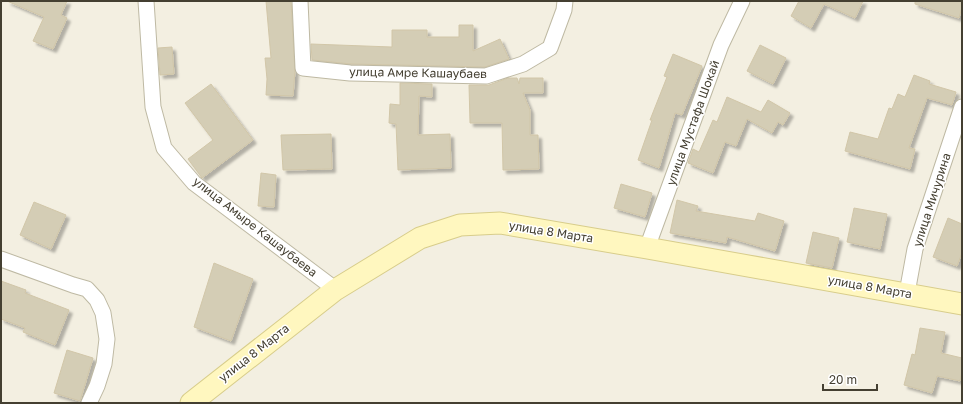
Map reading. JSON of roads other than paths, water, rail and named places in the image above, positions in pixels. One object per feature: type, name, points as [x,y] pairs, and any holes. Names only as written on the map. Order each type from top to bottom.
[{"type":"street","name":"улица Амыре Кашаубаева","points":[[146,1],[153,107],[164,148],[194,183],[335,290]]},
{"type":"street","name":"улица Амре Кашаубаев","points":[[300,1],[304,68],[350,73],[486,76],[523,64],[550,48],[564,10],[565,1]]},
{"type":"street","name":"улица Мустафа Шокай","points":[[647,248],[722,45],[742,1]]},
{"type":"street","name":"улица Мичурина","points":[[907,294],[915,249],[962,107]]},
{"type":"street","name":"улица 8 Марта","points":[[190,403],[335,290],[420,238],[460,225],[500,223],[962,304]]},
{"type":"street","points":[[1,259],[87,289],[97,300],[103,313],[108,339],[104,364],[97,386],[89,403]]}]
